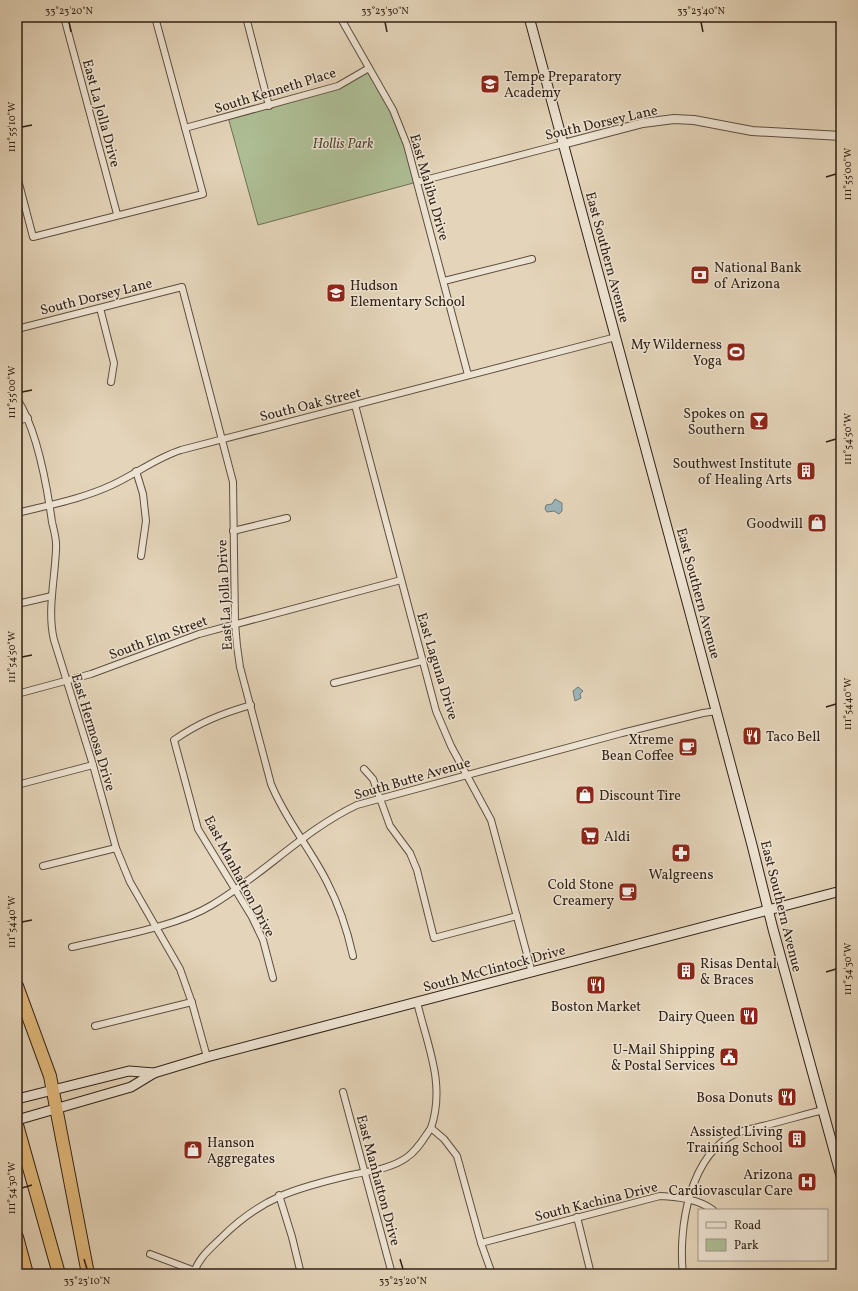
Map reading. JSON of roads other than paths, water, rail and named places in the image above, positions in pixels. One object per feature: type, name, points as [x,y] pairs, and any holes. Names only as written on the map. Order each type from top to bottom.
[{"type":"highway","points":[[17,986],[50,1076],[88,1274]]},
{"type":"highway","points":[[17,1125],[59,1274]]},
{"type":"highway","points":[[17,1237],[27,1274]]},
{"type":"main road","name":"East Southern Avenue","points":[[529,17],[717,711],[768,911],[823,1110],[837,1147],[841,1176]]},
{"type":"main road","name":"South McClintock Drive","points":[[17,1120],[131,1087],[154,1073],[207,1057],[841,891]]},
{"type":"main road","name":"South McClintock Drive","points":[[17,1099],[129,1071],[154,1073]]},
{"type":"street","name":"East La Jolla Drive","points":[[64,17],[117,214]]},
{"type":"street","points":[[17,176],[34,237],[117,214],[203,194],[155,17]]},
{"type":"street","points":[[246,17],[269,106]]},
{"type":"street","name":"East Malibu Drive","points":[[340,17],[393,110],[407,145],[468,375]]},
{"type":"street","name":"South Kenneth Place","points":[[185,128],[338,86],[369,68]]},
{"type":"street","name":"South Dorsey Lane","points":[[417,182],[643,123],[674,119],[697,121],[752,131],[841,136]]},
{"type":"street","points":[[444,281],[532,259]]},
{"type":"street","name":"East La Jolla Drive","points":[[182,287],[233,482],[235,624],[240,668],[271,784],[277,800],[327,881],[344,917],[353,956]]},
{"type":"street","name":"South Dorsey Lane","points":[[17,329],[182,287]]},
{"type":"street","points":[[100,308],[114,364],[111,382]]},
{"type":"street","name":"South Oak Street","points":[[17,513],[101,490],[162,456],[222,439],[616,337]]},
{"type":"street","name":"East Hermosa Drive","points":[[17,399],[28,418],[37,448],[50,505],[56,547],[50,625],[66,682],[93,765],[116,848],[130,882],[180,969],[192,1002],[207,1057]]},
{"type":"street","name":"East Laguna Drive","points":[[355,405],[400,580],[436,711],[451,746],[491,820],[532,973]]},
{"type":"street","points":[[17,421],[28,418]]},
{"type":"street","points":[[136,471],[143,494],[146,521],[141,556]]},
{"type":"street","points":[[233,531],[287,518]]},
{"type":"street","name":"South Elm Street","points":[[17,694],[66,682],[199,634],[400,580]]},
{"type":"street","points":[[17,604],[52,596]]},
{"type":"street","points":[[334,683],[422,661]]},
{"type":"street","name":"East Manhatton Drive","points":[[251,705],[217,715],[194,726],[174,740],[198,829],[252,917],[263,940],[273,978]]},
{"type":"street","name":"South Butte Avenue","points":[[72,947],[189,917],[212,906],[301,839],[338,814],[378,798],[622,733],[717,711]]},
{"type":"street","points":[[17,785],[93,765]]},
{"type":"street","points":[[364,769],[373,779],[378,798],[390,826],[410,853],[417,870],[434,938],[517,916]]},
{"type":"street","points":[[43,866],[116,848]]},
{"type":"street","points":[[95,1026],[192,1002]]},
{"type":"street","points":[[150,1254],[194,1272],[205,1254],[231,1228],[256,1208],[279,1195],[324,1181],[393,1165],[405,1159],[414,1152],[431,1128],[437,1104],[437,1079],[417,1002]]},
{"type":"street","name":"East Manhatton Drive","points":[[342,1092],[392,1274]]},
{"type":"street","points":[[683,1274],[681,1258],[688,1199],[708,1155],[723,1141],[737,1133],[823,1110]]},
{"type":"street","points":[[431,1128],[444,1139],[457,1156],[481,1243],[492,1274]]},
{"type":"street","points":[[279,1195],[292,1237],[301,1274]]},
{"type":"street","name":"South Kachina Drive","points":[[481,1243],[660,1196],[688,1199]]},
{"type":"street","points":[[688,1199],[706,1205],[712,1209]]},
{"type":"street","points":[[577,1217],[591,1274]]},
{"type":"water","points":[[555,499],[562,503],[562,511],[559,514],[554,511],[547,512],[545,509],[546,505],[552,504]]},
{"type":"water","points":[[578,687],[583,691],[580,694],[581,698],[575,701],[573,691]]},
{"type":"place","name":"Tempe Preparatory Academy","points":[[490,84]]},
{"type":"place","name":"National Bank of Arizona","points":[[700,275]]},
{"type":"place","name":"Hudson Elementary School","points":[[336,293]]},
{"type":"place","name":"My Wilderness Yoga","points":[[736,352]]},
{"type":"place","name":"Spokes on Southern","points":[[759,421]]},
{"type":"place","name":"Southwest Institute of Healing Arts","points":[[806,471]]},
{"type":"place","name":"Goodwill","points":[[817,523]]},
{"type":"place","name":"Taco Bell","points":[[752,736]]},
{"type":"place","name":"Xtreme Bean Coffee","points":[[688,747]]},
{"type":"place","name":"Discount Tire","points":[[585,795]]},
{"type":"place","name":"Aldi","points":[[590,836]]},
{"type":"place","name":"Walgreens","points":[[681,853]]},
{"type":"place","name":"Cold Stone Creamery","points":[[628,892]]},
{"type":"place","name":"Risas Dental & Braces","points":[[686,971]]},
{"type":"place","name":"Boston Market","points":[[596,985]]},
{"type":"place","name":"Dairy Queen","points":[[749,1016]]},
{"type":"place","name":"U-Mail Shipping & Postal Services","points":[[729,1057]]},
{"type":"place","name":"Bosa Donuts","points":[[787,1097]]},
{"type":"place","name":"Assisted Living Training School","points":[[797,1139]]},
{"type":"place","name":"Hanson Aggregates","points":[[193,1150]]},
{"type":"place","name":"Arizona Cardiovascular Care","points":[[807,1182]]},
{"type":"park label","name":"Hollis Park","points":[[343,143]]}]
